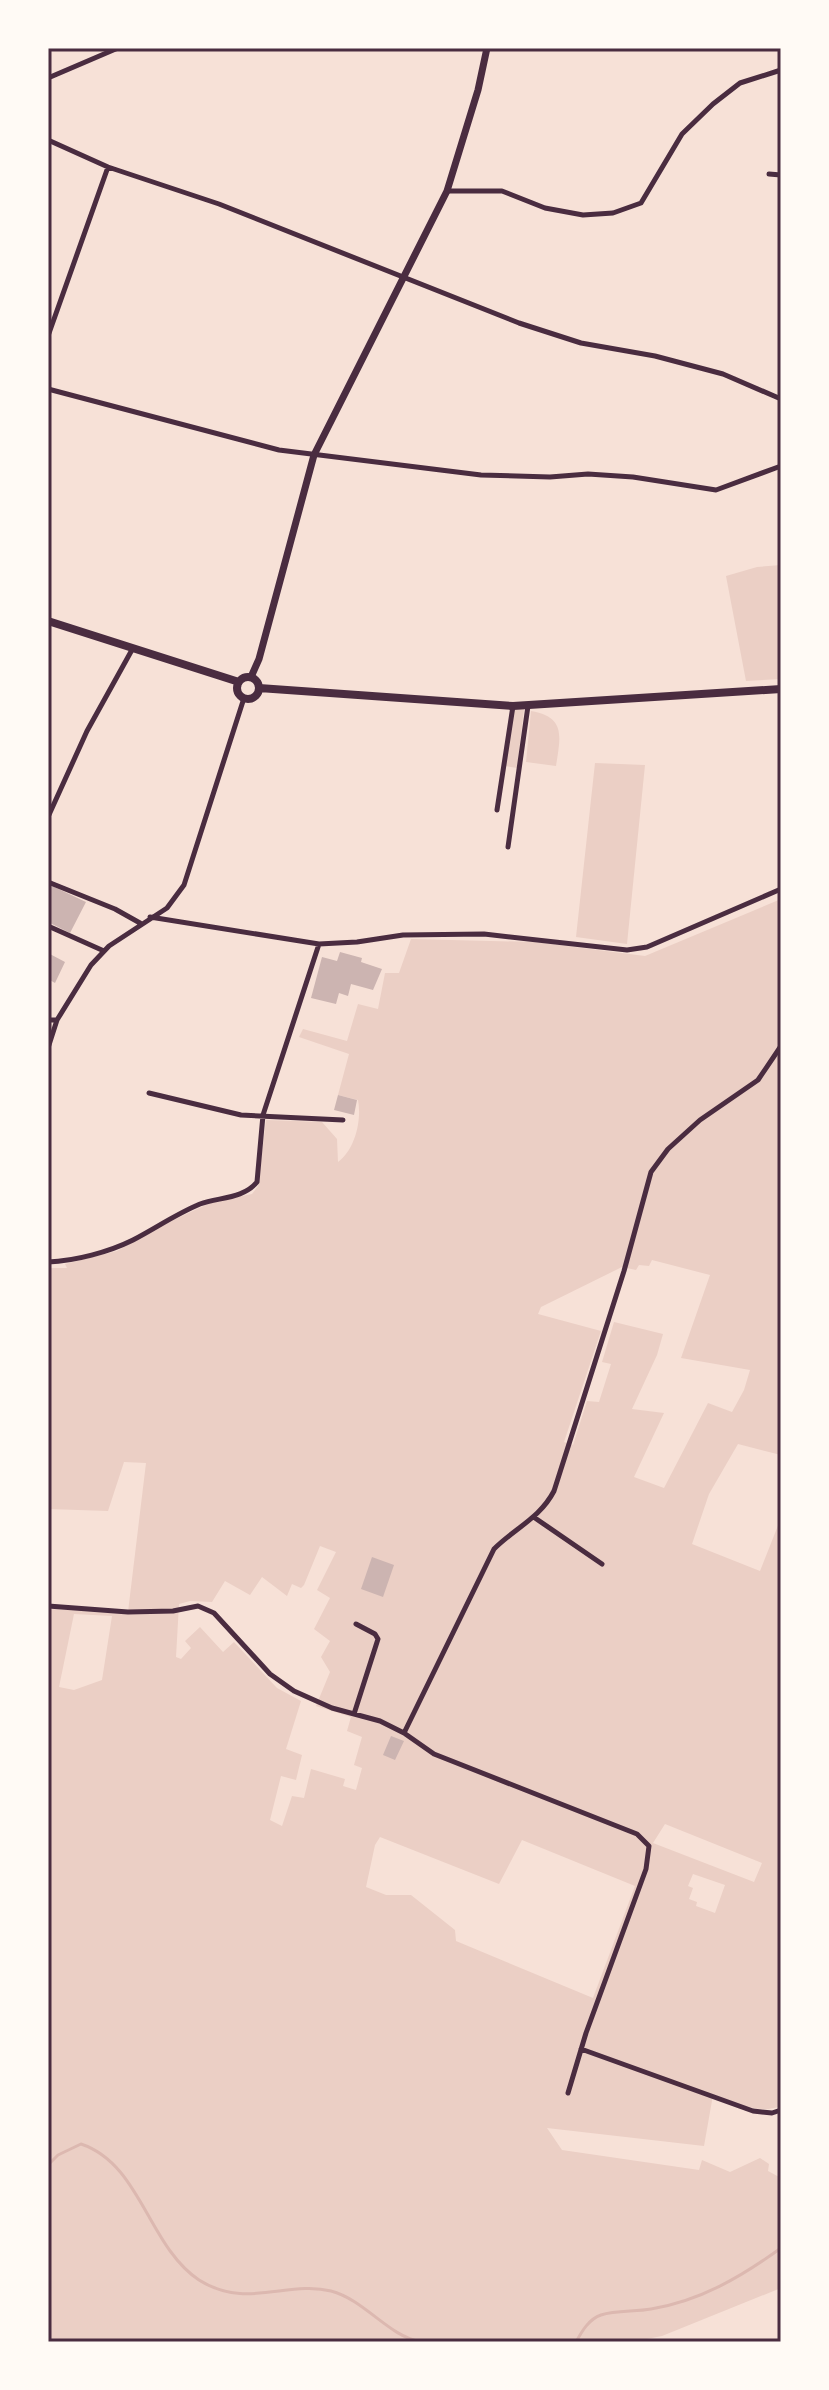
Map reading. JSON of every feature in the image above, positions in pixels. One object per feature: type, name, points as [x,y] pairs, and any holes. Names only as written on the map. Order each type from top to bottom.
[{"type":"main road","points":[[48,621],[239,682]]},
{"type":"main road","points":[[244,677],[251,677],[257,681],[259,688],[254,697],[244,698],[237,689],[239,682],[244,677]]},
{"type":"main road","points":[[259,688],[513,706],[781,689]]},
{"type":"street","points":[[48,78],[118,48]]},
{"type":"street","points":[[251,677],[259,659],[314,455],[447,191],[478,90],[487,48]]},
{"type":"street","points":[[447,191],[502,191],[545,208],[583,215],[613,213],[641,203],[682,134],[713,104],[740,83],[781,70]]},
{"type":"street","points":[[48,140],[108,167],[219,204],[519,323],[581,343],[655,356],[723,374],[781,399]]},
{"type":"street","points":[[48,336],[108,167]]},
{"type":"street","points":[[769,174],[781,175]]},
{"type":"street","points":[[48,389],[279,450],[481,475],[550,477],[588,474],[633,477],[716,490],[781,466]]},
{"type":"street","points":[[48,817],[87,731],[133,648]]},
{"type":"street","points":[[48,1048],[57,1020],[91,965],[140,923],[167,908],[184,885],[244,698]]},
{"type":"street","points":[[508,847],[528,705]]},
{"type":"street","points":[[497,810],[513,706]]},
{"type":"street","points":[[48,882],[115,909],[140,923]]},
{"type":"street","points":[[150,917],[319,944],[403,935],[484,934],[627,950],[647,947],[781,889]]},
{"type":"street","points":[[48,926],[104,951]]},
{"type":"street","points":[[48,1262],[64,1261],[132,1241],[162,1222],[197,1206],[250,1190],[257,1182],[263,1115],[319,944]]},
{"type":"street","points":[[48,1020],[57,1020]]},
{"type":"street","points":[[404,1733],[494,1549],[509,1534],[535,1518],[549,1500],[563,1465],[624,1271],[651,1172],[686,1131],[758,1080],[781,1046]]},
{"type":"street","points":[[149,1093],[241,1118],[263,1115],[343,1120]]},
{"type":"street","points":[[535,1518],[602,1564]]},
{"type":"street","points":[[48,1606],[128,1612],[173,1611],[198,1606],[214,1613],[270,1674],[294,1691],[380,1721],[434,1754],[637,1834],[649,1846],[646,1869],[568,2093]]},
{"type":"street","points":[[354,1714],[378,1639],[375,1634],[356,1624]]},
{"type":"street","points":[[581,2049],[753,2111],[772,2113],[781,2110]]},
{"type":"shaded area","points":[[781,565],[781,679],[746,681],[726,576],[757,567]]},
{"type":"shaded area","points":[[514,709],[524,709],[517,768],[505,766]]},
{"type":"shaded area","points":[[531,711],[551,718],[556,724],[559,738],[556,766],[526,762]]},
{"type":"shaded area","points":[[595,763],[645,765],[627,944],[576,937]]},
{"type":"shaded area","points":[[781,899],[781,1455],[738,1444],[709,1494],[692,1544],[760,1571],[781,1518],[781,2106],[755,2108],[713,2095],[704,2146],[547,2128],[562,2150],[699,2170],[702,2160],[730,2172],[760,2158],[769,2164],[768,2171],[781,2178],[781,2288],[662,2336],[631,2342],[48,2342],[48,1609],[128,1612],[146,1463],[124,1462],[108,1511],[48,1509],[48,1268],[67,1268],[65,1264],[117,1251],[212,1202],[252,1194],[258,1186],[266,1120],[322,1122],[337,1139],[338,1162],[344,1157],[356,1134],[359,1116],[358,1100],[338,1095],[349,1054],[299,1037],[303,1029],[347,1041],[358,1004],[378,1009],[385,973],[399,973],[411,939],[535,942],[645,956]],"holes":[[[652,1260],[710,1275],[681,1358],[750,1370],[732,1412],[708,1403],[664,1488],[634,1477],[664,1413],[632,1409],[657,1355],[663,1334],[614,1322],[602,1362],[611,1364],[599,1402],[587,1401],[573,1445],[564,1442],[601,1331],[538,1314],[541,1307],[622,1267],[636,1270],[639,1265],[649,1266]],[[320,1546],[336,1552],[317,1590],[330,1598],[314,1629],[330,1641],[321,1657],[330,1672],[316,1706],[351,1717],[347,1731],[362,1737],[354,1765],[362,1768],[356,1790],[343,1786],[345,1779],[311,1769],[304,1798],[292,1796],[282,1826],[270,1820],[281,1776],[296,1780],[302,1755],[286,1749],[301,1701],[277,1688],[234,1642],[223,1652],[200,1627],[185,1641],[191,1648],[181,1659],[176,1657],[179,1604],[212,1602],[225,1581],[250,1595],[262,1577],[287,1596],[292,1584],[301,1588]],[[74,1614],[112,1616],[102,1680],[74,1690],[59,1687]],[[665,1824],[762,1863],[754,1882],[653,1843]],[[380,1837],[499,1884],[522,1840],[635,1886],[593,1998],[456,1941],[455,1930],[411,1895],[386,1895],[366,1887],[375,1845]],[[693,1874],[725,1885],[715,1913],[696,1906],[697,1902],[689,1899],[693,1888],[688,1886]]]},
{"type":"building","points":[[48,884],[86,902],[70,933],[48,922]]},
{"type":"building","points":[[340,952],[362,958],[361,962],[382,969],[373,990],[351,984],[348,996],[339,993],[336,1004],[311,998],[322,957],[337,961]]},
{"type":"building","points":[[48,953],[65,962],[55,983],[48,979]]},
{"type":"building","points":[[338,1095],[357,1100],[354,1115],[334,1110]]},
{"type":"building","points":[[372,1557],[394,1565],[383,1597],[361,1589]]},
{"type":"building","points":[[391,1736],[404,1741],[395,1760],[383,1755]]},
{"type":"waterway","points":[[48,2165],[58,2155],[81,2144],[101,2154],[118,2169],[167,2247],[182,2265],[199,2280],[216,2289],[250,2294],[299,2289],[331,2291],[355,2302],[398,2333],[421,2342]]},
{"type":"waterway","points":[[576,2342],[586,2326],[601,2315],[651,2309],[703,2294],[751,2269],[781,2248]]}]
